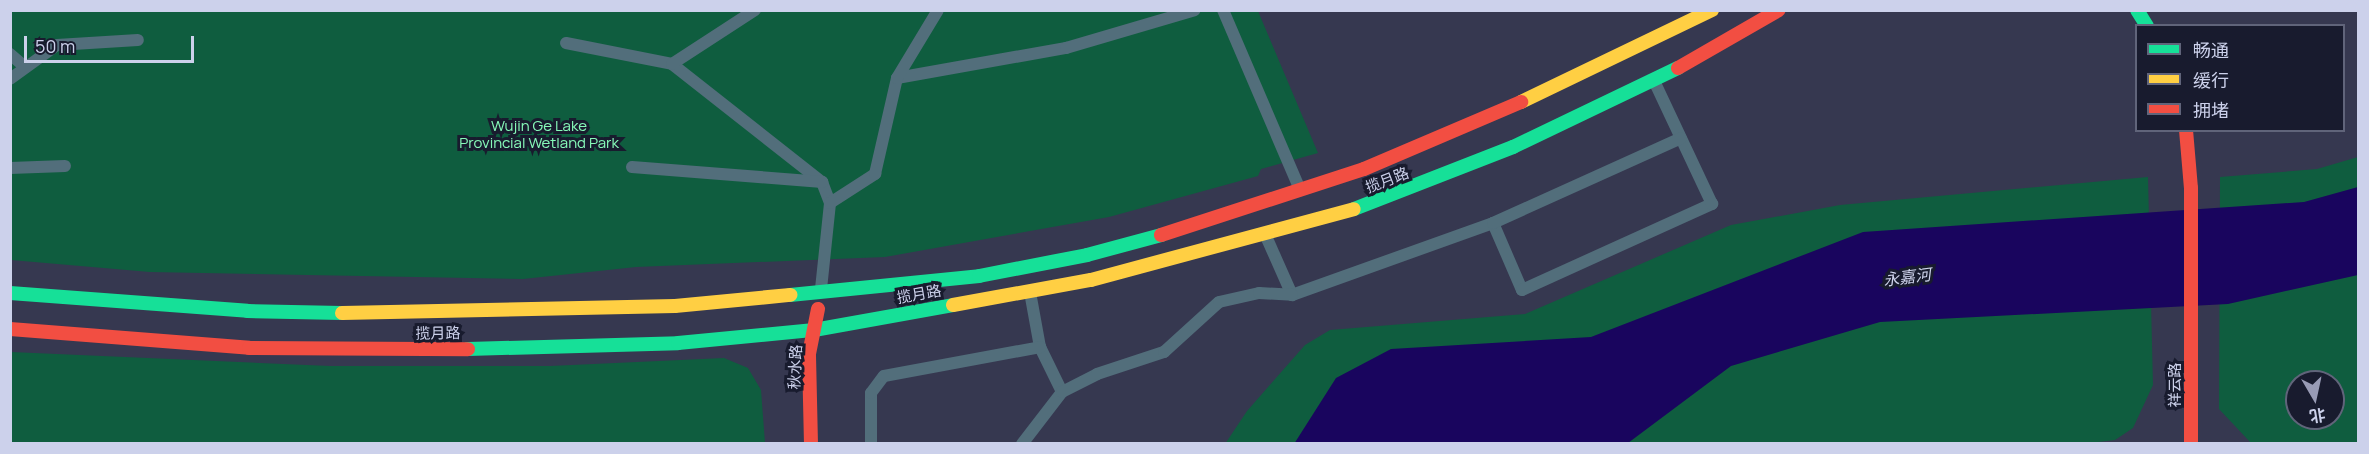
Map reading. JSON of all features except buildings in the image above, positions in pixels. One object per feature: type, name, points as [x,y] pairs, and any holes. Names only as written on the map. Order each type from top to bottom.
[{"type":"street","name":"揽月路","points":[[10,294],[247,311],[409,314],[675,306],[979,276],[1087,255],[1228,216],[1300,191],[1501,112],[1712,10]]},
{"type":"street","name":"揽月路","points":[[10,329],[249,348],[413,350],[678,343],[814,330],[1030,292],[1091,280],[1375,203],[1513,147],[1654,82],[1779,10]]},
{"type":"street","points":[[2137,10],[2146,24]]},
{"type":"street","name":"祥云路","points":[[2186,132],[2191,188],[2191,444]]},
{"type":"street","name":"秋水路","points":[[811,444],[809,354],[821,292]]},
{"type":"lane","points":[[672,64],[755,10]]},
{"type":"lane","points":[[830,203],[875,174],[897,78],[938,10]]},
{"type":"lane","points":[[897,78],[1066,48],[1195,10]]},
{"type":"lane","points":[[1223,10],[1300,191]]},
{"type":"lane","points":[[10,79],[57,45],[138,40]]},
{"type":"lane","points":[[566,43],[672,64],[822,182],[830,203],[821,292]]},
{"type":"lane","points":[[10,54],[25,67]]},
{"type":"lane","points":[[1493,223],[1522,290],[1712,204],[1654,82]]},
{"type":"lane","points":[[1022,444],[1040,425],[1062,392],[1097,374],[1164,352],[1219,302],[1259,292],[1292,295],[1493,223],[1681,138]]},
{"type":"lane","points":[[10,168],[65,166]]},
{"type":"lane","points":[[632,167],[822,182]]},
{"type":"lane","points":[[1265,234],[1292,295]]},
{"type":"lane","points":[[1030,292],[1040,347],[1062,392]]},
{"type":"lane","points":[[871,444],[872,393],[884,376],[1040,347]]},
{"type":"green space","name":"Wujin Ge Lake Provincial Wetland Park","points":[[10,11],[1258,11],[1318,153],[1261,169],[1258,176],[1109,217],[885,257],[636,267],[523,279],[150,272],[11,260]]},
{"type":"green space","points":[[2358,157],[2358,443],[2251,443],[2219,409],[2220,177],[2317,169]]},
{"type":"green space","points":[[2148,177],[2153,385],[2133,428],[2115,440],[2081,444],[1225,444],[1247,411],[1305,345],[1330,330],[1525,314],[1731,225],[1840,205]]},
{"type":"green space","points":[[11,352],[330,366],[550,366],[724,358],[748,368],[761,390],[765,443],[11,444]]},
{"type":"water","name":"永嘉河","points":[[2358,187],[2358,275],[2228,304],[1880,322],[1731,366],[1628,443],[1294,444],[1336,378],[1391,349],[1591,337],[1863,232],[2304,202]]},
{"type":"traffic: fast","points":[[2137,10],[2146,24]]},
{"type":"traffic: fast","points":[[1354,209],[1513,147],[1678,68]]},
{"type":"traffic: fast","points":[[790,295],[979,276],[1087,255],[1161,235]]},
{"type":"traffic: fast","points":[[10,293],[247,311],[342,313]]},
{"type":"traffic: fast","points":[[468,349],[678,343],[814,330],[953,305]]},
{"type":"traffic: slow","points":[[1521,102],[1712,10]]},
{"type":"traffic: slow","points":[[953,305],[1091,280],[1354,209]]},
{"type":"traffic: slow","points":[[342,313],[675,306],[790,295]]},
{"type":"traffic: jam","points":[[1678,68],[1779,10]]},
{"type":"traffic: jam","points":[[1161,235],[1364,169],[1521,102]]},
{"type":"traffic: jam","points":[[2186,132],[2191,188],[2191,444]]},
{"type":"traffic: jam","points":[[811,444],[809,354],[818,309]]},
{"type":"traffic: jam","points":[[10,329],[249,348],[468,349]]}]
